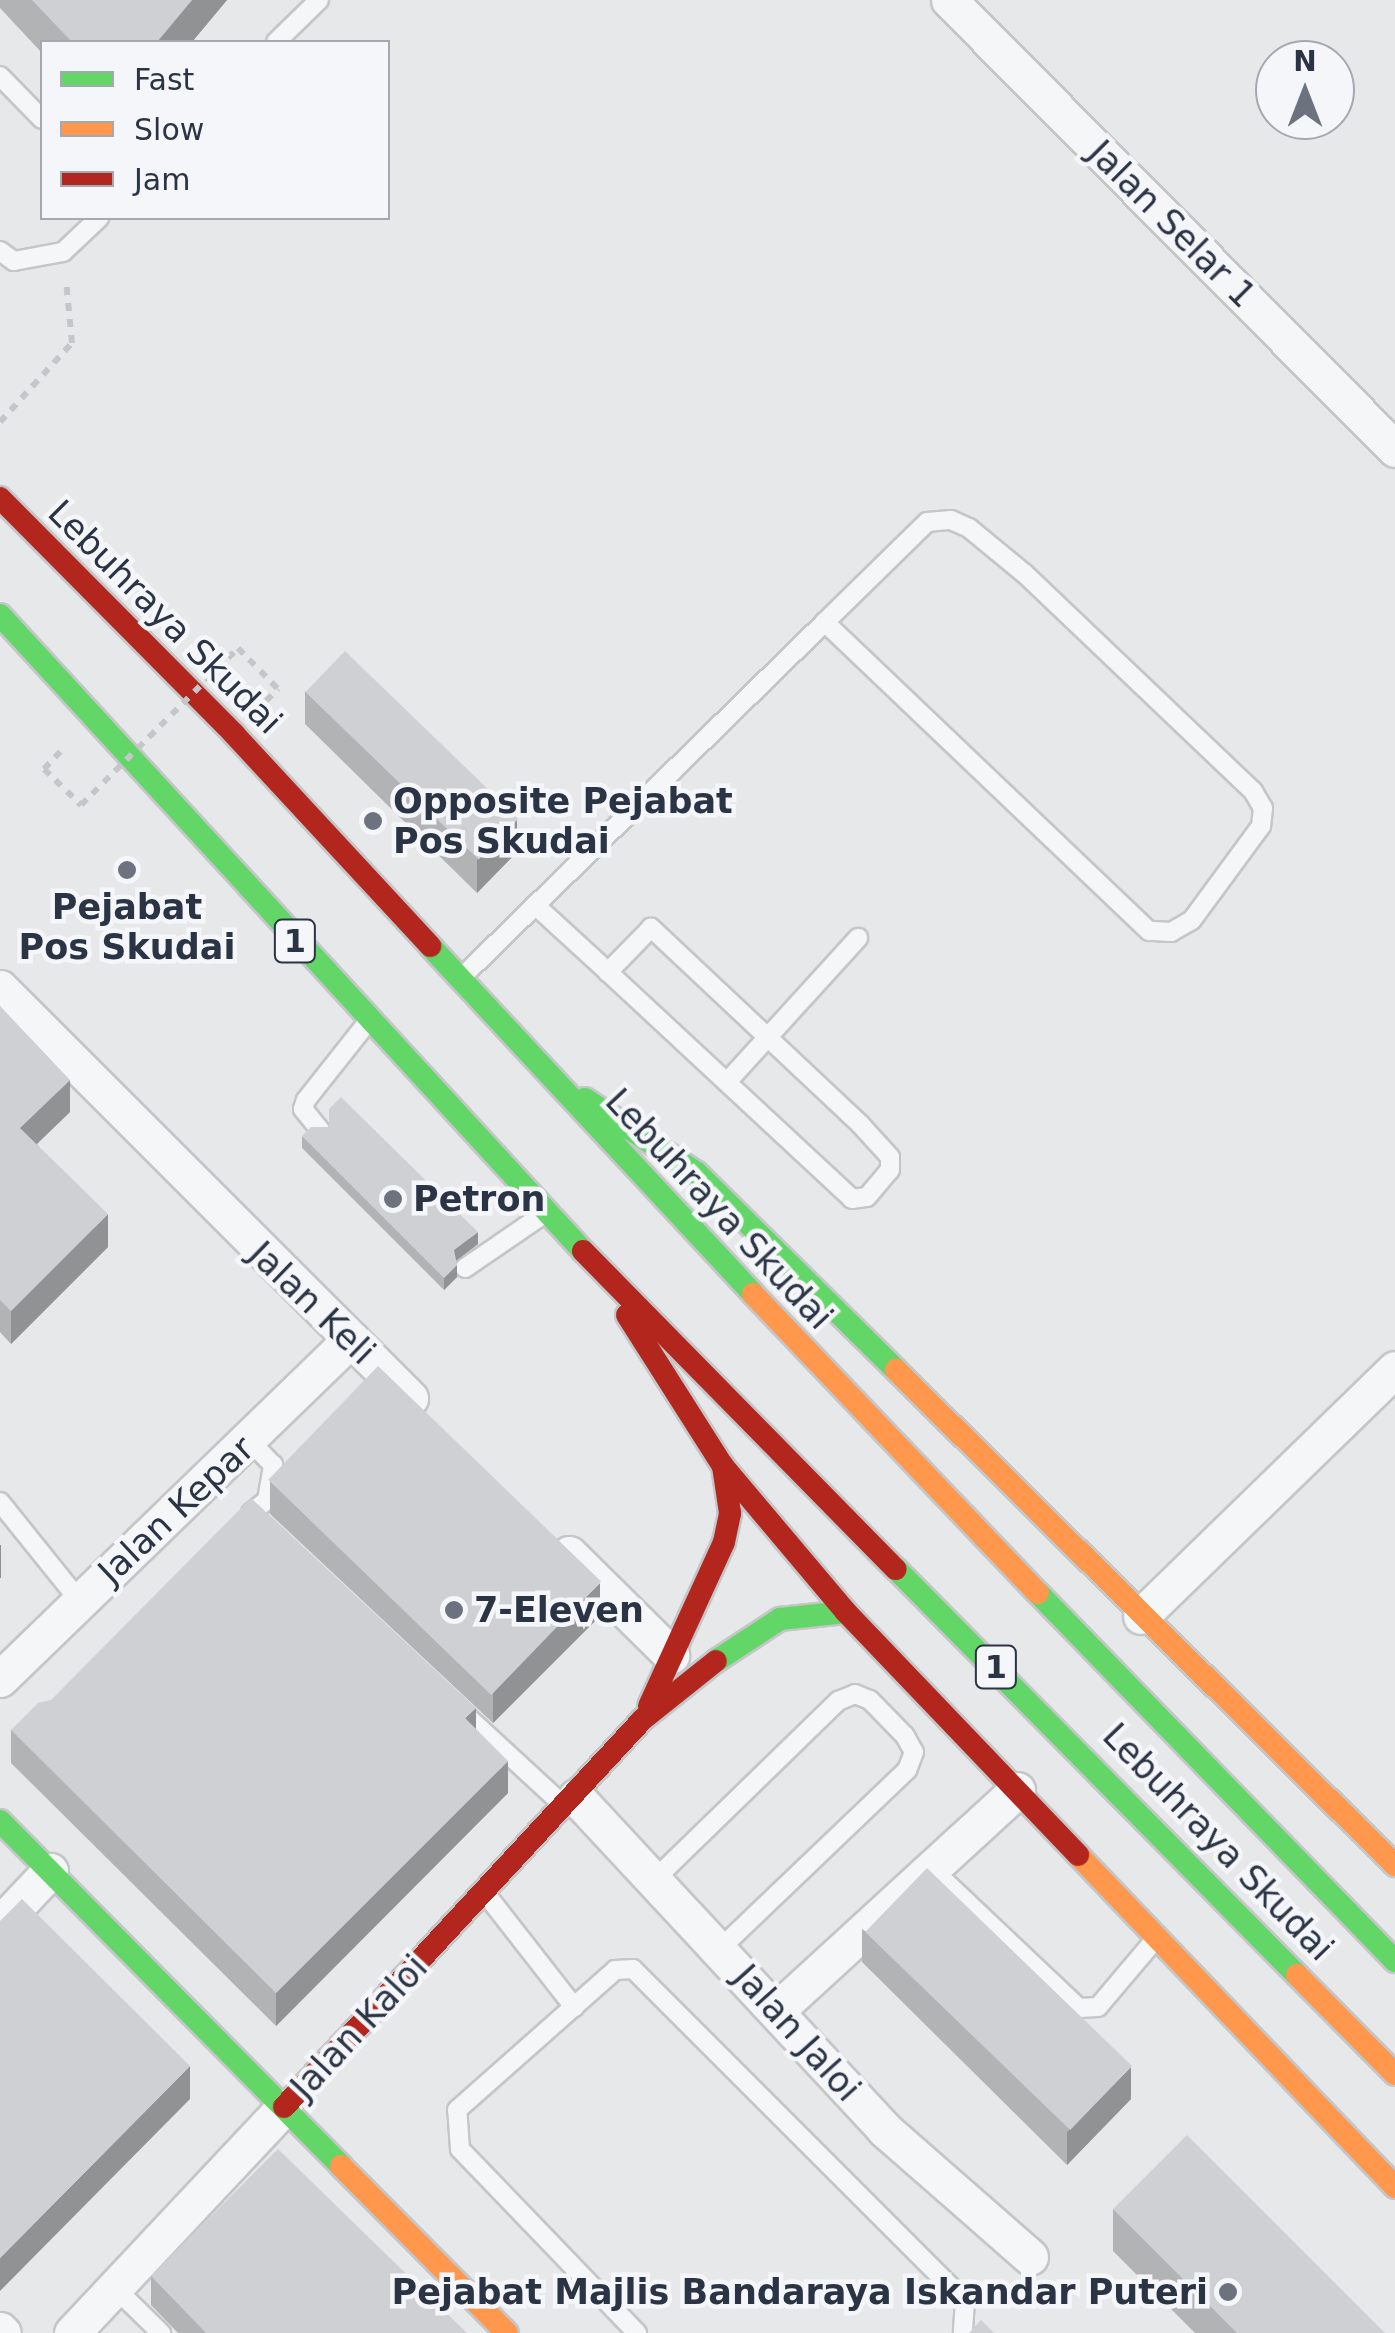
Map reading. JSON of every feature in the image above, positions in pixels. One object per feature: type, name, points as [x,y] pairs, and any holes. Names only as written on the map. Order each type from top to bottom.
[{"type":"main road","name":"Lebuhraya Skudai","points":[[0,498],[234,734],[540,1070],[1395,1961]]},
{"type":"main road","name":"Lebuhraya Skudai","points":[[0,616],[368,1022],[594,1263],[1395,2074]]},
{"type":"main road","points":[[540,1070],[698,1173],[1395,1865]]},
{"type":"main road","points":[[594,1263],[723,1466],[846,1612],[1395,2188]]},
{"type":"main road","name":"Jalan Kaloi","points":[[643,1719],[724,1542],[730,1512],[723,1466]]},
{"type":"main road","name":"Jalan Kaloi","points":[[284,2107],[643,1719],[742,1640],[780,1619],[846,1612]]},
{"type":"main road","points":[[5,1833],[50,1871],[507,2333]]},
{"type":"street","name":"Jalan Selar 1","points":[[949,0],[1395,449]]},
{"type":"street","points":[[0,485],[36,538]]},
{"type":"street","name":"Jalan Keli","points":[[0,988],[434,1422]]},
{"type":"street","name":"Jalan Kepar","points":[[0,1679],[78,1599],[252,1442],[351,1339]]},
{"type":"street","points":[[1141,1616],[1395,1369]]},
{"type":"street","points":[[546,1531],[671,1655]]},
{"type":"street","points":[[776,2011],[934,1871],[1017,1790]]},
{"type":"street","name":"Jalan Jaloi","points":[[570,1802],[654,1880],[884,2129],[1030,2257]]},
{"type":"street","points":[[0,1924],[50,1871]]},
{"type":"street","name":"Jalan Kaloi","points":[[72,2333],[284,2107]]},
{"type":"lane","points":[[278,40],[319,0]]},
{"type":"lane","points":[[0,76],[40,117]]},
{"type":"lane","points":[[0,251],[14,261],[63,252],[97,220]]},
{"type":"lane","points":[[459,980],[824,622],[927,522],[951,520],[969,528],[1253,791],[1262,808],[1261,826],[1192,920],[1171,932],[1149,931],[824,622]]},
{"type":"lane","points":[[536,905],[608,972],[728,1082],[852,1198],[867,1197],[890,1170],[890,1157],[651,928],[608,972]]},
{"type":"lane","points":[[728,1082],[858,938]]},
{"type":"lane","points":[[320,1130],[302,1108],[368,1022]]},
{"type":"lane","points":[[465,1268],[546,1212]]},
{"type":"lane","points":[[237,1527],[267,1500],[274,1465],[252,1442]]},
{"type":"lane","points":[[0,1502],[78,1599]]},
{"type":"lane","points":[[251,1513],[270,1528]]},
{"type":"lane","points":[[440,1691],[570,1802]]},
{"type":"lane","points":[[654,1880],[838,1701],[855,1694],[870,1700],[905,1736],[914,1752],[907,1770],[720,1949]]},
{"type":"lane","points":[[934,1871],[1078,2008],[1098,2006],[1157,1938]]},
{"type":"lane","points":[[485,1893],[574,2006]]},
{"type":"lane","points":[[638,2333],[460,2150],[457,2110],[615,1970],[632,1969],[965,2301],[962,2333]]},
{"type":"lane","points":[[114,2286],[161,2333]]},
{"type":"path","points":[[0,422],[72,342],[63,252]]},
{"type":"path","points":[[62,750],[44,769],[81,805],[238,648],[278,688]]},
{"type":"building","points":[[32,0],[192,0],[159,40],[70,40]]},
{"type":"building","points":[[345,651],[518,818],[479,859],[305,692]]},
{"type":"building","points":[[0,1006],[70,1080],[20,1128],[108,1214],[11,1311],[0,1300]]},
{"type":"building","name":"Petron","points":[[341,1097],[478,1232],[454,1250],[457,1265],[444,1278],[302,1136],[311,1127],[329,1127],[329,1109]]},
{"type":"building","points":[[378,1366],[601,1581],[491,1695],[268,1480]]},
{"type":"building","points":[[251,1498],[476,1708],[465,1718],[508,1761],[276,1993],[11,1730],[38,1703],[51,1700]]},
{"type":"building","points":[[927,1868],[1132,2066],[1070,2130],[865,1932]]},
{"type":"building","points":[[22,1899],[190,2066],[0,2258],[0,1921]]},
{"type":"building","points":[[1187,2135],[1385,2333],[1237,2333],[1113,2209]]},
{"type":"building","points":[[278,2149],[467,2333],[206,2333],[151,2276]]},
{"type":"building","points":[[981,2320],[994,2333],[969,2333]]},
{"type":"traffic: fast","points":[[0,615],[583,1251]]},
{"type":"traffic: fast","points":[[430,946],[753,1294]]},
{"type":"traffic: fast","points":[[585,1099],[697,1173],[896,1370]]},
{"type":"traffic: fast","points":[[896,1569],[1297,1975]]},
{"type":"traffic: fast","points":[[1038,1593],[1395,1961]]},
{"type":"traffic: fast","points":[[716,1661],[780,1619],[846,1612]]},
{"type":"traffic: fast","points":[[0,1821],[341,2166]]},
{"type":"traffic: slow","points":[[753,1294],[1038,1593]]},
{"type":"traffic: slow","points":[[896,1370],[1395,1865]]},
{"type":"traffic: slow","points":[[1078,1855],[1395,2187]]},
{"type":"traffic: slow","points":[[1297,1975],[1395,2074]]},
{"type":"traffic: slow","points":[[341,2166],[507,2333]]},
{"type":"traffic: jam","points":[[0,498],[234,734],[430,946]]},
{"type":"traffic: jam","points":[[583,1251],[896,1569]]},
{"type":"traffic: jam","points":[[627,1315],[723,1466],[846,1612],[1078,1855]]},
{"type":"traffic: jam","points":[[649,1706],[724,1542],[730,1513],[723,1466]]},
{"type":"traffic: jam","points":[[284,2107],[643,1719],[716,1661]]},
{"type":"place","name":"Opposite Pejabat Pos Skudai","points":[[373,821]]},
{"type":"place","name":"Pejabat Pos Skudai","points":[[127,870]]},
{"type":"place","name":"Petron","points":[[393,1199]]},
{"type":"place","name":"7-Eleven","points":[[454,1610]]},
{"type":"place","name":"Pejabat Majlis Bandaraya Iskandar Puteri","points":[[1228,2292]]}]
